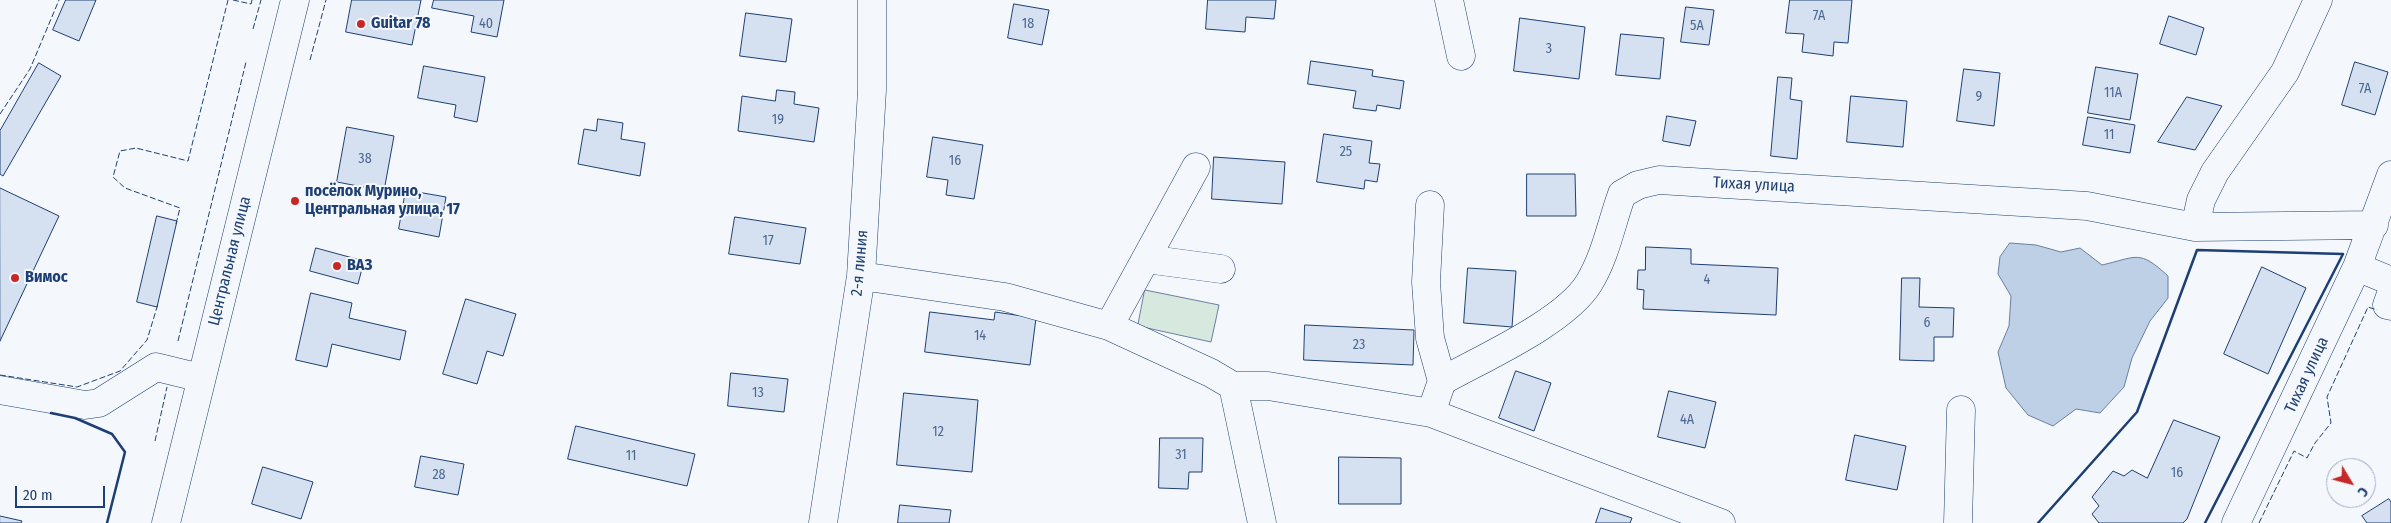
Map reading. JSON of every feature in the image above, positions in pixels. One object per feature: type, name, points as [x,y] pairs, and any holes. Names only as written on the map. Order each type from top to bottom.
[{"type":"street","name":"Центральная улица","points":[[166,523],[295,0]]},
{"type":"street","name":"2-я линия","points":[[823,523],[861,276],[872,90],[872,0]]},
{"type":"street","points":[[1449,0],[1461,56]]},
{"type":"street","points":[[2195,227],[2201,200],[2215,172],[2284,72],[2318,0]]},
{"type":"street","points":[[1109,326],[1196,167]]},
{"type":"street","name":"Тихая улица","points":[[2236,523],[2357,267],[2391,175]]},
{"type":"street","name":"Тихая улица","points":[[1442,381],[1554,319],[1588,284],[1606,248],[1622,194],[1638,185],[1659,180],[2087,206],[2195,227],[2374,225]]},
{"type":"street","points":[[1430,205],[1426,282],[1430,338],[1442,381],[1431,413]]},
{"type":"street","points":[[1146,259],[1221,269]]},
{"type":"street","points":[[2357,267],[2391,281]]},
{"type":"street","points":[[861,276],[1005,297],[1109,326],[1233,386],[1268,386],[1431,413],[1721,523]]},
{"type":"street","points":[[2391,294],[2387,305],[2391,306]]},
{"type":"street","points":[[0,390],[85,405],[99,403],[156,367],[201,378]]},
{"type":"street","points":[[1233,386],[1262,523]]},
{"type":"street","points":[[1958,523],[1961,410]]},
{"type":"shaded area","points":[[1145,290],[1219,305],[1211,342],[1138,326]]},
{"type":"water","points":[[2010,243],[2036,245],[2061,252],[2080,248],[2102,265],[2137,257],[2150,262],[2168,276],[2168,298],[2150,321],[2132,358],[2124,387],[2100,413],[2076,409],[2053,426],[2028,415],[2006,388],[1998,352],[2009,326],[2011,296],[1998,274],[2000,257]]},
{"type":"building","points":[[66,0],[96,0],[79,41],[53,30]]},
{"type":"building","points":[[352,0],[421,0],[412,45],[346,32]]},
{"type":"building","points":[[434,0],[504,0],[497,37],[471,32],[474,16],[432,8]]},
{"type":"building","points":[[1208,0],[1276,0],[1274,19],[1246,17],[1245,32],[1206,29]]},
{"type":"building","points":[[1790,0],[1852,0],[1848,43],[1834,42],[1833,56],[1802,52],[1804,34],[1786,33]]},
{"type":"building","points":[[1014,4],[1049,10],[1042,45],[1008,38]]},
{"type":"building","points":[[1686,7],[1714,10],[1709,45],[1681,42]]},
{"type":"building","points":[[746,13],[792,19],[786,62],[740,56]]},
{"type":"building","points":[[2169,16],[2204,28],[2196,55],[2160,44]]},
{"type":"building","points":[[1520,18],[1585,27],[1579,79],[1514,71]]},
{"type":"building","points":[[1621,34],[1664,38],[1660,79],[1616,75]]},
{"type":"building","points":[[1311,61],[1373,70],[1372,76],[1404,81],[1400,109],[1377,105],[1376,111],[1353,108],[1356,91],[1308,84]]},
{"type":"building","points":[[2355,62],[2388,72],[2375,115],[2342,105]]},
{"type":"building","points":[[39,63],[61,76],[3,176],[0,174],[0,131]]},
{"type":"building","points":[[424,66],[485,77],[477,122],[454,117],[456,105],[418,98]]},
{"type":"building","points":[[2096,67],[2138,74],[2130,120],[2088,113]]},
{"type":"building","points":[[1964,69],[2000,73],[1994,126],[1957,121]]},
{"type":"building","points":[[1778,77],[1792,78],[1790,99],[1802,101],[1797,159],[1771,156]]},
{"type":"building","points":[[777,90],[795,92],[794,104],[819,108],[814,142],[738,131],[742,96],[775,101]]},
{"type":"building","points":[[1851,96],[1907,101],[1903,147],[1847,142]]},
{"type":"building","points":[[2187,97],[2222,106],[2195,150],[2158,142]]},
{"type":"building","points":[[1667,116],[1696,121],[1690,146],[1663,141]]},
{"type":"building","points":[[2088,117],[2135,125],[2130,153],[2083,145]]},
{"type":"building","points":[[598,119],[623,123],[621,139],[645,143],[640,176],[578,164],[584,129],[596,131]]},
{"type":"building","points":[[347,127],[394,136],[384,191],[337,182]]},
{"type":"building","points":[[1324,134],[1372,141],[1369,163],[1380,164],[1377,182],[1365,180],[1364,189],[1317,182]]},
{"type":"building","points":[[933,137],[983,145],[974,199],[946,195],[948,180],[927,177]]},
{"type":"building","points":[[1214,157],[1285,162],[1282,204],[1212,199]]},
{"type":"building","points":[[1527,174],[1575,174],[1576,216],[1527,216]]},
{"type":"building","name":"Вимос","points":[[0,188],[59,216],[0,341]]},
{"type":"building","points":[[406,190],[446,197],[439,237],[399,229]]},
{"type":"building","points":[[157,216],[177,221],[157,307],[137,302]]},
{"type":"building","points":[[735,217],[806,228],[800,264],[729,254]]},
{"type":"building","points":[[1646,247],[1691,249],[1691,264],[1778,268],[1776,315],[1643,309],[1644,290],[1637,289],[1638,270],[1645,270]]},
{"type":"building","name":"ВАЗ","points":[[316,248],[364,261],[358,284],[310,271]]},
{"type":"building","points":[[2262,267],[2306,288],[2268,374],[2224,354]]},
{"type":"building","points":[[1468,268],[1516,271],[1512,327],[1464,323]]},
{"type":"building","points":[[1902,278],[1920,278],[1919,307],[1954,308],[1953,337],[1934,337],[1934,361],[1900,360]]},
{"type":"building","points":[[311,293],[352,303],[349,318],[406,331],[400,360],[332,344],[327,367],[296,360]]},
{"type":"building","points":[[466,299],[516,314],[503,356],[487,351],[477,384],[443,374]]},
{"type":"building","points":[[930,312],[994,320],[995,312],[1036,318],[1030,365],[925,352]]},
{"type":"building","points":[[1305,325],[1414,330],[1413,365],[1304,360]]},
{"type":"building","points":[[1516,371],[1551,383],[1534,431],[1499,418]]},
{"type":"building","points":[[731,373],[788,379],[784,412],[728,406]]},
{"type":"building","points":[[1669,391],[1716,402],[1705,448],[1658,437]]},
{"type":"building","points":[[904,393],[978,400],[972,472],[897,465]]},
{"type":"building","points":[[2174,420],[2220,437],[2187,519],[2183,523],[2099,523],[2092,514],[2099,506],[2092,497],[2113,471],[2124,476],[2132,470],[2147,478]]},
{"type":"building","points":[[576,426],[695,454],[687,486],[568,459]]},
{"type":"building","points":[[1855,435],[1906,446],[1897,490],[1846,480]]},
{"type":"building","points":[[1160,438],[1203,438],[1202,472],[1189,472],[1188,489],[1159,488]]},
{"type":"building","points":[[421,456],[464,464],[458,495],[415,487]]},
{"type":"building","points":[[1339,457],[1401,458],[1401,504],[1339,504]]},
{"type":"building","points":[[263,467],[313,482],[301,519],[252,504]]},
{"type":"building","points":[[2389,499],[2391,502],[2391,523],[2367,523],[2362,516]]},
{"type":"building","points":[[900,505],[951,510],[949,523],[898,523]]},
{"type":"building","points":[[1601,508],[1632,518],[1630,523],[1596,523]]},
{"type":"building","points":[[0,516],[22,521],[21,523],[0,523]]},
{"type":"fence","points":[[0,114],[30,69],[59,0]]},
{"type":"fence","points":[[176,224],[180,208],[125,188],[113,177],[120,151],[136,148],[188,161],[228,0]]},
{"type":"fence","points":[[233,0],[251,4],[252,0]]},
{"type":"fence","points":[[253,29],[261,0]]},
{"type":"fence","points":[[310,60],[326,0]]},
{"type":"fence","points":[[178,341],[246,62]]},
{"type":"fence","points":[[0,375],[77,387],[120,371],[147,340],[158,304]]},
{"type":"fence","points":[[2259,523],[2294,451],[2307,458],[2315,443],[2331,423],[2327,397],[2368,307],[2377,310]]},
{"type":"fence","points":[[155,441],[167,387]]},
{"type":"wall","points":[[2038,523],[2137,412],[2197,250],[2343,254],[2205,523]]},
{"type":"wall","points":[[51,413],[75,418],[112,434],[125,452],[107,523]]},
{"type":"place","name":"Guitar 78","points":[[361,24]]},
{"type":"place","name":"посёлок Мурино, Центральная улица, 17","points":[[295,201]]},
{"type":"place","name":"ВАЗ","points":[[337,266]]},
{"type":"place","name":"Вимос","points":[[15,278]]}]
